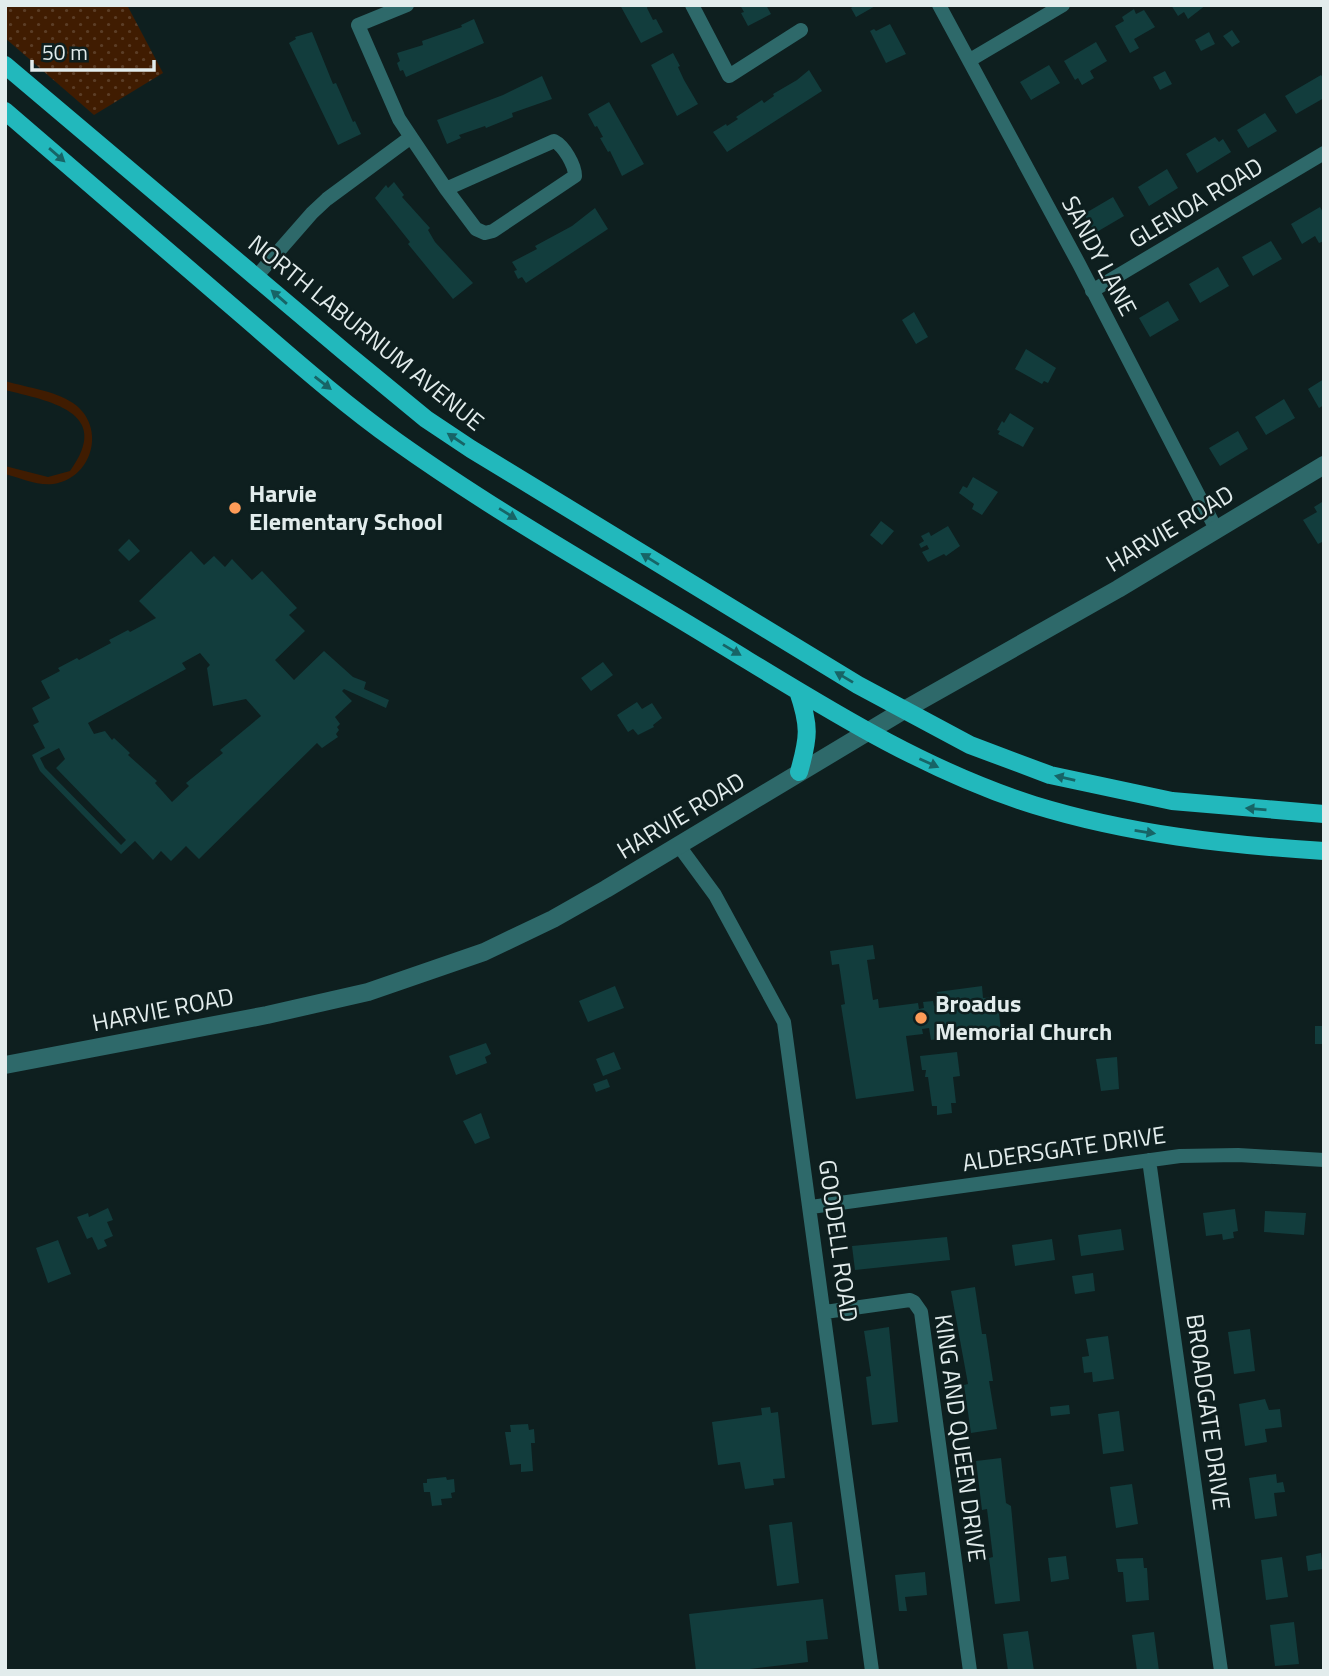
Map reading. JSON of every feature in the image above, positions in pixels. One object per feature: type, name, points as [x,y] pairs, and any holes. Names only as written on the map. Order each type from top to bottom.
[{"type":"main road","name":"NORTH LABURNUM AVENUE","points":[[5,65],[426,419],[740,614],[904,710],[970,745],[1050,775],[1172,801],[1324,814]]},
{"type":"main road","points":[[5,111],[315,378],[395,440],[516,519],[799,691],[912,756],[976,784],[1034,805],[1094,821],[1177,837],[1324,851]]},
{"type":"main road","points":[[799,691],[808,728],[808,740],[799,772]]},
{"type":"street","points":[[407,5],[358,25],[399,119],[446,189],[476,229],[485,233],[505,224],[572,180],[576,172],[558,142],[554,141],[446,189]]},
{"type":"street","points":[[692,5],[729,76],[801,30]]},
{"type":"street","name":"SANDY LANE","points":[[939,5],[1216,529]]},
{"type":"street","points":[[970,60],[1063,5]]},
{"type":"street","points":[[256,277],[327,199],[411,137]]},
{"type":"street","name":"GLENOA ROAD","points":[[1092,291],[1324,153]]},
{"type":"street","name":"HARVIE ROAD","points":[[5,1065],[267,1015],[368,992],[484,952],[553,919],[1324,465]]},
{"type":"street","name":"GOODELL ROAD","points":[[679,845],[715,895],[784,1022],[872,1671]]},
{"type":"street","name":"ALDERSGATE DRIVE","points":[[811,1207],[1149,1160],[1205,1155],[1324,1160]]},
{"type":"street","name":"BROADGATE DRIVE","points":[[1149,1160],[1221,1671]]},
{"type":"street","name":"KING AND QUEEN DRIVE","points":[[825,1312],[909,1300],[914,1302],[921,1312],[970,1671]]},
{"type":"shaded area","points":[[5,5],[127,5],[163,73],[94,115],[5,38]]},
{"type":"shaded area","points":[[5,381],[61,397],[77,406],[86,416],[92,440],[85,464],[77,473],[53,484],[35,483],[5,474],[5,466],[48,477],[70,471],[82,451],[84,435],[80,422],[70,412],[39,399],[5,390]]},
{"type":"building","points":[[620,5],[648,5],[653,20],[656,19],[663,32],[641,43]]},
{"type":"building","points":[[740,5],[766,5],[771,14],[748,26]]},
{"type":"building","points":[[855,5],[877,5],[856,17],[851,8]]},
{"type":"building","points":[[1171,5],[1206,5],[1188,19],[1184,12],[1178,16]]},
{"type":"building","points":[[1134,9],[1136,14],[1144,10],[1155,27],[1134,39],[1139,48],[1130,53],[1115,26],[1124,21],[1122,17]]},
{"type":"building","points":[[474,19],[484,43],[406,77],[403,70],[400,71],[397,53],[423,45],[422,41],[462,27],[461,25]]},
{"type":"building","points":[[890,24],[906,54],[886,63],[870,31]]},
{"type":"building","points":[[1232,30],[1240,42],[1232,47],[1223,36]]},
{"type":"building","points":[[312,32],[333,84],[336,83],[361,134],[338,145],[289,43],[296,39],[295,37]]},
{"type":"building","points":[[1209,32],[1215,44],[1201,51],[1195,40]]},
{"type":"building","points":[[1096,42],[1107,61],[1090,71],[1094,78],[1082,85],[1078,78],[1075,80],[1064,61]]},
{"type":"building","points":[[673,53],[698,104],[677,116],[651,65]]},
{"type":"building","points":[[1049,65],[1060,83],[1031,100],[1020,82]]},
{"type":"building","points":[[809,70],[822,91],[727,152],[713,132],[738,119],[736,117],[762,100],[764,103]]},
{"type":"building","points":[[1165,71],[1172,84],[1160,90],[1153,77]]},
{"type":"building","points":[[1321,75],[1324,79],[1324,98],[1296,114],[1285,96]]},
{"type":"building","points":[[542,76],[552,99],[512,113],[513,117],[486,128],[485,126],[459,135],[461,138],[447,144],[437,120],[503,95]]},
{"type":"building","points":[[609,102],[644,164],[622,176],[610,151],[608,152],[600,138],[603,137],[597,126],[595,127],[588,114]]},
{"type":"building","points":[[1265,113],[1277,131],[1248,148],[1237,130]]},
{"type":"building","points":[[1215,137],[1219,142],[1223,139],[1231,152],[1197,173],[1186,154]]},
{"type":"building","points":[[1167,169],[1178,188],[1149,206],[1138,187]]},
{"type":"building","points":[[394,182],[404,195],[402,197],[430,228],[428,230],[435,242],[473,283],[453,299],[375,198],[386,185],[388,188]]},
{"type":"building","points":[[1113,197],[1124,216],[1095,233],[1084,214]]},
{"type":"building","points":[[1320,207],[1324,214],[1324,241],[1319,243],[1315,236],[1302,244],[1291,224]]},
{"type":"building","points":[[595,208],[608,229],[526,283],[522,277],[518,279],[512,262],[537,249],[535,246],[572,226]]},
{"type":"building","points":[[1271,241],[1282,259],[1253,276],[1242,257]]},
{"type":"building","points":[[1218,267],[1229,286],[1200,303],[1189,284]]},
{"type":"building","points":[[1168,301],[1179,320],[1150,337],[1139,318]]},
{"type":"building","points":[[914,312],[928,337],[916,344],[902,320]]},
{"type":"building","points":[[1026,349],[1056,368],[1048,383],[1044,381],[1042,384],[1015,369]]},
{"type":"building","points":[[1324,379],[1324,405],[1319,408],[1308,389]]},
{"type":"building","points":[[1284,399],[1295,418],[1266,435],[1255,417]]},
{"type":"building","points":[[1010,413],[1034,428],[1023,447],[998,434],[1000,431],[997,430],[1002,421],[1004,423]]},
{"type":"building","points":[[1238,431],[1248,449],[1220,466],[1209,448]]},
{"type":"building","points":[[973,477],[998,492],[982,515],[972,509],[974,504],[959,493],[963,486],[967,488]]},
{"type":"building","points":[[1322,502],[1324,541],[1318,544],[1303,520],[1317,512],[1314,507]]},
{"type":"building","points":[[881,521],[894,531],[882,545],[870,535]]},
{"type":"building","points":[[948,526],[960,546],[946,556],[944,554],[928,562],[922,552],[929,549],[927,545],[921,548],[919,544],[924,541],[921,536],[929,532],[931,536]]},
{"type":"building","points":[[129,539],[140,551],[129,561],[118,550]]},
{"type":"building","points":[[191,551],[204,565],[214,556],[225,567],[232,559],[252,580],[262,571],[297,608],[289,615],[305,631],[275,660],[294,680],[324,651],[353,677],[366,682],[364,689],[389,700],[386,708],[344,689],[342,691],[352,701],[335,717],[340,724],[337,727],[338,737],[322,748],[317,743],[199,859],[186,846],[171,861],[161,851],[153,860],[135,841],[121,854],[40,771],[32,755],[45,748],[33,725],[39,722],[32,708],[50,698],[41,681],[60,671],[58,668],[77,658],[79,660],[111,643],[109,640],[156,618],[139,601]],"holes":[[[200,653],[210,665],[207,668],[213,706],[246,699],[261,716],[220,750],[223,753],[186,783],[189,786],[172,802],[155,783],[157,781],[128,755],[130,753],[114,738],[112,740],[105,731],[94,734],[88,723],[186,669],[182,663]],[[59,748],[65,759],[56,768],[126,840],[121,845],[45,768],[40,758]]]},
{"type":"building","points":[[603,662],[613,675],[591,691],[581,678]]},
{"type":"building","points":[[637,702],[642,709],[652,703],[662,718],[654,727],[638,735],[633,729],[628,732],[617,715]]},
{"type":"building","name":"Broadus Memorial Church","points":[[873,945],[875,959],[867,960],[873,1000],[878,999],[879,1008],[918,1003],[919,1009],[924,1008],[923,1002],[933,1001],[934,1006],[939,1005],[937,992],[982,986],[983,998],[997,997],[1001,1030],[931,1040],[929,1028],[922,1029],[923,1034],[906,1036],[914,1091],[856,1099],[841,1005],[845,1004],[839,964],[832,965],[830,951]]},
{"type":"building","points":[[615,986],[624,1008],[588,1022],[579,1001]]},
{"type":"building","points":[[1315,1026],[1324,1026],[1324,1044],[1315,1044]]},
{"type":"building","points":[[486,1043],[491,1054],[485,1057],[487,1063],[456,1075],[449,1056]]},
{"type":"building","points":[[614,1052],[621,1069],[603,1076],[596,1059]]},
{"type":"building","points":[[957,1052],[960,1076],[953,1077],[956,1103],[951,1103],[952,1113],[937,1115],[937,1106],[932,1106],[928,1077],[925,1077],[926,1070],[922,1070],[920,1056]]},
{"type":"building","points":[[1117,1057],[1119,1089],[1101,1091],[1096,1059]]},
{"type":"building","points":[[607,1079],[610,1087],[596,1092],[593,1084]]},
{"type":"building","points":[[481,1113],[490,1138],[475,1144],[463,1121]]},
{"type":"building","points":[[108,1208],[113,1220],[107,1222],[113,1236],[104,1240],[107,1246],[98,1250],[92,1237],[87,1239],[77,1217],[88,1213],[89,1217]]},
{"type":"building","points":[[1235,1209],[1238,1231],[1233,1232],[1234,1238],[1223,1240],[1222,1234],[1206,1236],[1203,1213]]},
{"type":"building","points":[[1265,1211],[1306,1213],[1304,1235],[1264,1232]]},
{"type":"building","points":[[1121,1229],[1124,1250],[1081,1256],[1078,1235]]},
{"type":"building","points":[[947,1237],[950,1260],[855,1270],[852,1246]]},
{"type":"building","points":[[1052,1239],[1055,1260],[1015,1266],[1012,1245]]},
{"type":"building","points":[[58,1240],[71,1274],[48,1283],[36,1248]]},
{"type":"building","points":[[1093,1273],[1095,1291],[1075,1294],[1072,1276]]},
{"type":"building","points":[[975,1287],[982,1334],[986,1334],[993,1381],[989,1381],[997,1429],[971,1433],[964,1385],[968,1384],[951,1291]]},
{"type":"building","points":[[889,1327],[898,1422],[872,1425],[866,1377],[871,1376],[864,1331]]},
{"type":"building","points":[[1250,1329],[1255,1371],[1234,1374],[1228,1332]]},
{"type":"building","points":[[1108,1336],[1114,1379],[1093,1382],[1092,1372],[1084,1373],[1082,1357],[1089,1356],[1086,1339]]},
{"type":"building","points":[[1265,1399],[1269,1410],[1280,1409],[1282,1427],[1265,1429],[1267,1442],[1245,1446],[1239,1404]]},
{"type":"building","points":[[1069,1405],[1070,1414],[1051,1416],[1050,1407]]},
{"type":"building","points":[[770,1407],[771,1413],[778,1412],[785,1478],[773,1479],[774,1485],[745,1489],[740,1462],[718,1465],[712,1422],[762,1415],[761,1408]]},
{"type":"building","points":[[1119,1411],[1124,1451],[1103,1454],[1098,1414]]},
{"type":"building","points":[[528,1424],[529,1430],[534,1429],[535,1443],[531,1443],[533,1471],[521,1472],[521,1464],[510,1465],[505,1432],[511,1432],[510,1425]]},
{"type":"building","points":[[1001,1458],[1006,1503],[1011,1506],[1020,1601],[995,1604],[989,1558],[993,1557],[987,1509],[982,1510],[976,1461]]},
{"type":"building","points":[[1276,1474],[1277,1483],[1283,1482],[1285,1492],[1274,1493],[1277,1516],[1255,1519],[1249,1478]]},
{"type":"building","points":[[446,1477],[447,1480],[454,1479],[455,1492],[451,1493],[452,1498],[441,1499],[442,1505],[432,1506],[430,1492],[424,1492],[423,1483],[427,1483],[427,1479]]},
{"type":"building","points":[[1132,1484],[1138,1524],[1116,1528],[1110,1487]]},
{"type":"building","points":[[792,1522],[799,1583],[777,1586],[769,1525]]},
{"type":"building","points":[[1321,1553],[1323,1569],[1308,1571],[1306,1556]]},
{"type":"building","points":[[1066,1556],[1069,1579],[1051,1582],[1048,1558]]},
{"type":"building","points":[[1282,1557],[1288,1597],[1266,1600],[1261,1560]]},
{"type":"building","points":[[1143,1558],[1144,1568],[1147,1568],[1149,1600],[1126,1602],[1123,1572],[1118,1572],[1116,1559]]},
{"type":"building","points":[[925,1572],[927,1595],[905,1597],[907,1611],[899,1611],[895,1575]]},
{"type":"building","points":[[823,1599],[828,1639],[806,1641],[808,1662],[734,1671],[696,1671],[689,1614]]},
{"type":"building","points":[[1294,1622],[1299,1664],[1275,1666],[1270,1625]]},
{"type":"building","points":[[1028,1631],[1034,1671],[1008,1671],[1003,1634]]},
{"type":"building","points":[[1154,1632],[1159,1671],[1137,1671],[1132,1635]]},
{"type":"place","name":"Harvie Elementary School","points":[[235,508]]},
{"type":"place","name":"Broadus Memorial Church","points":[[921,1018]]}]
